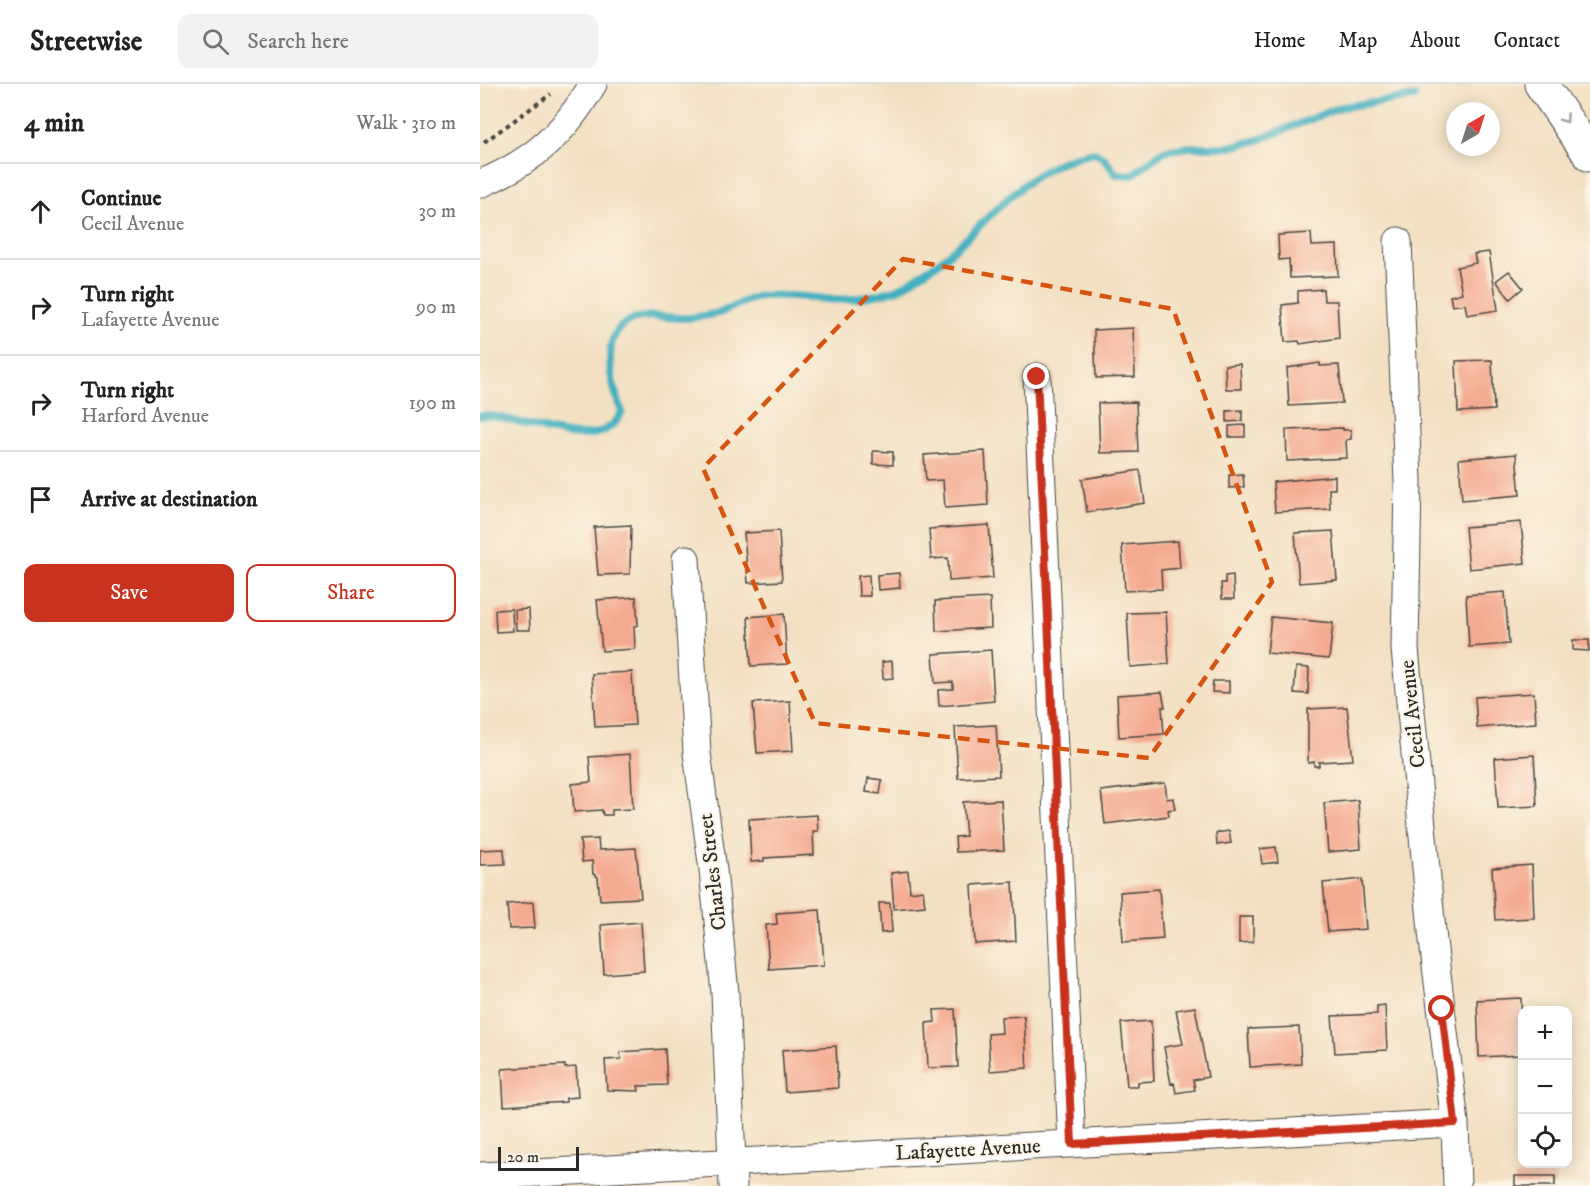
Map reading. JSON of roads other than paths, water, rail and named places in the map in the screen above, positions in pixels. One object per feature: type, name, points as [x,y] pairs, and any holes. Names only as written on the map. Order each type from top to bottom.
[{"type":"highway","points":[[1540,84],[1590,155]]},
{"type":"street","points":[[480,183],[511,169],[548,143],[566,126],[593,84]]},
{"type":"street","name":"Cecil Avenue","points":[[1398,241],[1408,481],[1405,649],[1433,941],[1455,1123],[1457,1186]]},
{"type":"street","points":[[1037,377],[1072,1144]]},
{"type":"street","name":"Charles Street","points":[[686,559],[698,753],[713,870],[725,993],[733,1174]]},
{"type":"street","name":"Lafayette Avenue","points":[[480,1176],[733,1174],[1072,1144],[1455,1123]]},
{"type":"waterway","points":[[480,416],[497,417],[557,432],[577,435],[595,434],[610,427],[622,412],[612,376],[611,350],[613,338],[619,328],[636,318],[658,316],[688,318],[719,313],[761,296],[841,299],[867,297],[896,290],[943,259],[1020,188],[1041,173],[1065,161],[1094,152],[1104,158],[1116,174],[1132,175],[1164,151],[1189,147],[1230,147],[1258,140],[1341,107],[1414,97]]}]
